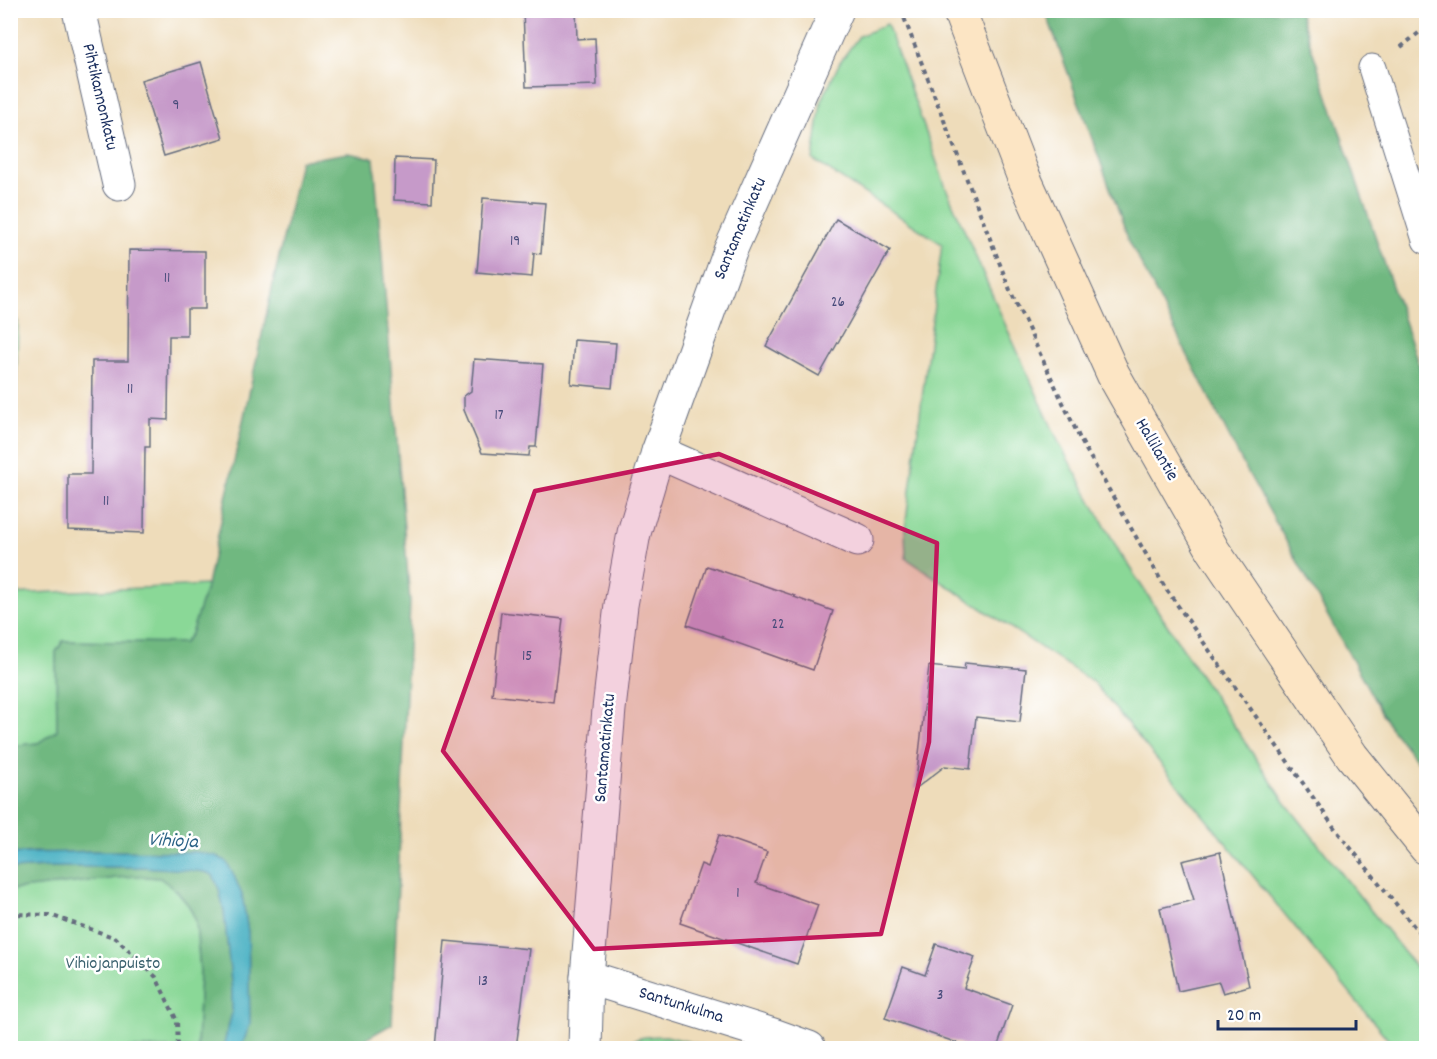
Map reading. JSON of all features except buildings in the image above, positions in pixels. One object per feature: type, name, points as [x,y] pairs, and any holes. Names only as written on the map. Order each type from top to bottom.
[{"type":"main road","name":"Hallilantie","points":[[959,10],[1022,173],[1119,384],[1213,550],[1352,756],[1426,848]]},
{"type":"street","name":"Pihtikannonkatu","points":[[79,10],[119,184]]},
{"type":"street","name":"Santamatinkatu","points":[[585,1048],[587,977],[609,709],[621,605],[634,534],[658,452],[730,251],[837,10]]},
{"type":"street","points":[[658,452],[857,540]]},
{"type":"street","name":"Santunkulma","points":[[587,977],[809,1048]]},
{"type":"lane","points":[[1372,68],[1426,240]]},
{"type":"path","points":[[10,914],[50,915],[116,938],[156,977],[177,1021],[178,1048]]},
{"type":"highlighted area","points":[[719,454],[937,543],[929,742],[881,934],[594,949],[443,751],[535,491]]},
{"type":"green space","points":[[1048,11],[1299,11],[1426,386],[1426,773],[1388,724],[1241,460],[1129,240],[1048,18]]},
{"type":"green space","points":[[887,24],[946,188],[1059,443],[1120,553],[1285,802],[1426,980],[1426,1048],[1395,1048],[1094,683],[906,558],[905,529],[942,244],[813,160],[821,102],[840,62],[859,36]]},
{"type":"green space","points":[[348,153],[374,158],[410,602],[392,1024],[350,1048],[241,1048],[250,1024],[248,932],[242,895],[226,861],[216,856],[196,852],[90,851],[11,854],[10,746],[38,743],[57,730],[56,652],[63,641],[184,643],[191,634],[207,585],[300,161]]},
{"type":"green space","points":[[18,321],[11,577],[10,323]]},
{"type":"green space","points":[[207,585],[191,634],[184,643],[63,641],[56,652],[57,730],[38,743],[11,746],[10,594]]},
{"type":"green space","points":[[167,868],[197,870],[213,875],[224,911],[232,991],[232,1013],[223,1048],[197,1048],[200,972],[196,921],[189,906],[176,890],[160,878],[134,876],[11,890],[11,869]]},
{"type":"green space","name":"Vihiojanpuisto","points":[[134,876],[160,878],[176,890],[189,906],[196,921],[200,972],[197,1048],[11,1048],[10,890]]},
{"type":"green space","points":[[666,1036],[713,1048],[622,1048],[638,1039]]},
{"type":"water","points":[[90,851],[196,852],[216,856],[226,861],[242,895],[248,932],[250,1024],[241,1048],[223,1048],[232,1013],[232,991],[224,911],[213,875],[205,872],[142,867],[11,869],[11,854]]},
{"type":"water label","name":"Vihioja","points":[[173,842]]}]
